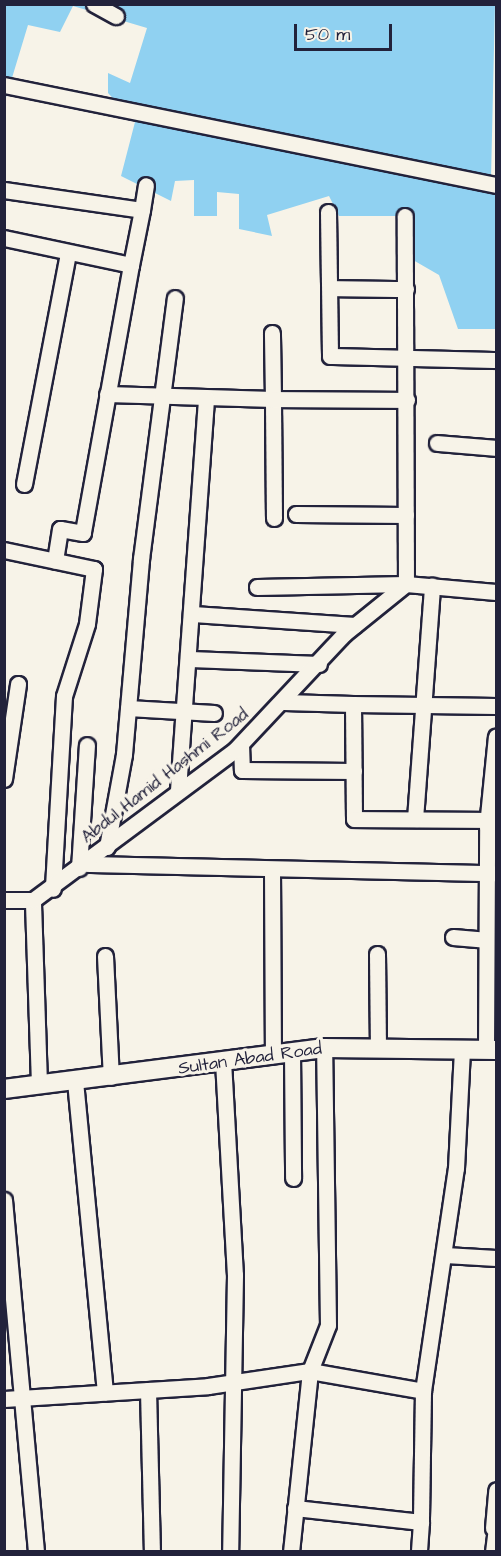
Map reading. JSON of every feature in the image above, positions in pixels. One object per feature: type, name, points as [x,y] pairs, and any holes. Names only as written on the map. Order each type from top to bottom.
[{"type":"street","points":[[94,4],[116,15]]},
{"type":"street","points":[[4,85],[496,185]]},
{"type":"street","points":[[55,561],[60,529],[84,533],[106,394],[146,185]]},
{"type":"street","points":[[4,190],[142,210]]},
{"type":"street","points":[[328,212],[330,356],[407,356],[496,360]]},
{"type":"street","points":[[405,216],[406,584]]},
{"type":"street","points":[[4,238],[68,254],[131,265]]},
{"type":"street","points":[[24,484],[68,254]]},
{"type":"street","points":[[330,288],[405,289]]},
{"type":"street","points":[[107,847],[128,708],[141,559],[165,397],[175,298]]},
{"type":"street","points":[[272,333],[274,518]]},
{"type":"street","points":[[106,394],[206,398],[407,400]]},
{"type":"street","points":[[178,790],[190,659],[206,398]]},
{"type":"street","points":[[437,443],[496,448]]},
{"type":"street","points":[[296,514],[406,514]]},
{"type":"street","points":[[4,550],[94,569],[87,624],[64,696],[53,889]]},
{"type":"street","points":[[257,587],[406,584],[496,592]]},
{"type":"street","name":"Abdul Hamid Hashmi Road","points":[[33,900],[53,889],[178,790],[241,744],[284,702],[355,625],[406,584]]},
{"type":"street","points":[[415,819],[432,586]]},
{"type":"street","points":[[193,614],[355,625]]},
{"type":"street","points":[[190,659],[319,664]]},
{"type":"street","points":[[4,779],[18,684]]},
{"type":"street","points":[[284,702],[496,706]]},
{"type":"street","points":[[353,704],[354,819],[488,820]]},
{"type":"street","points":[[128,708],[214,713]]},
{"type":"street","points":[[491,1050],[485,939],[491,873],[488,820],[496,736]]},
{"type":"street","points":[[241,744],[242,770],[354,771]]},
{"type":"street","points":[[87,745],[83,866],[491,873]]},
{"type":"street","points":[[272,870],[268,939],[273,1054]]},
{"type":"street","points":[[4,900],[33,900],[39,1084]]},
{"type":"street","points":[[453,937],[485,939]]},
{"type":"street","points":[[377,954],[378,1048]]},
{"type":"street","points":[[105,956],[111,1077]]},
{"type":"street","points":[[291,1551],[310,1371],[328,1325],[324,1048]]},
{"type":"street","name":"Sultan Abad Road","points":[[4,1089],[324,1048],[491,1050]]},
{"type":"street","points":[[419,1551],[423,1391],[445,1255],[462,1050]]},
{"type":"street","points":[[292,1052],[293,1178]]},
{"type":"street","points":[[223,1061],[235,1275],[229,1383],[230,1551]]},
{"type":"street","points":[[75,1081],[105,1393]]},
{"type":"street","points":[[4,1200],[24,1398],[36,1551]]},
{"type":"street","points":[[445,1255],[496,1258]]},
{"type":"street","points":[[4,1399],[229,1383],[310,1371],[423,1391]]},
{"type":"street","points":[[148,1390],[152,1551]]},
{"type":"street","points":[[493,1551],[496,1490]]},
{"type":"street","points":[[294,1508],[421,1522]]},
{"type":"water","points":[[5,5],[495,5],[491,178],[496,181],[496,329],[458,329],[439,275],[413,260],[404,216],[339,216],[329,196],[267,215],[272,236],[239,229],[239,194],[217,192],[217,216],[194,216],[194,180],[175,181],[171,201],[121,176],[135,122],[108,93],[108,73],[130,83],[147,28],[73,6],[60,32],[28,25],[5,101]]}]
